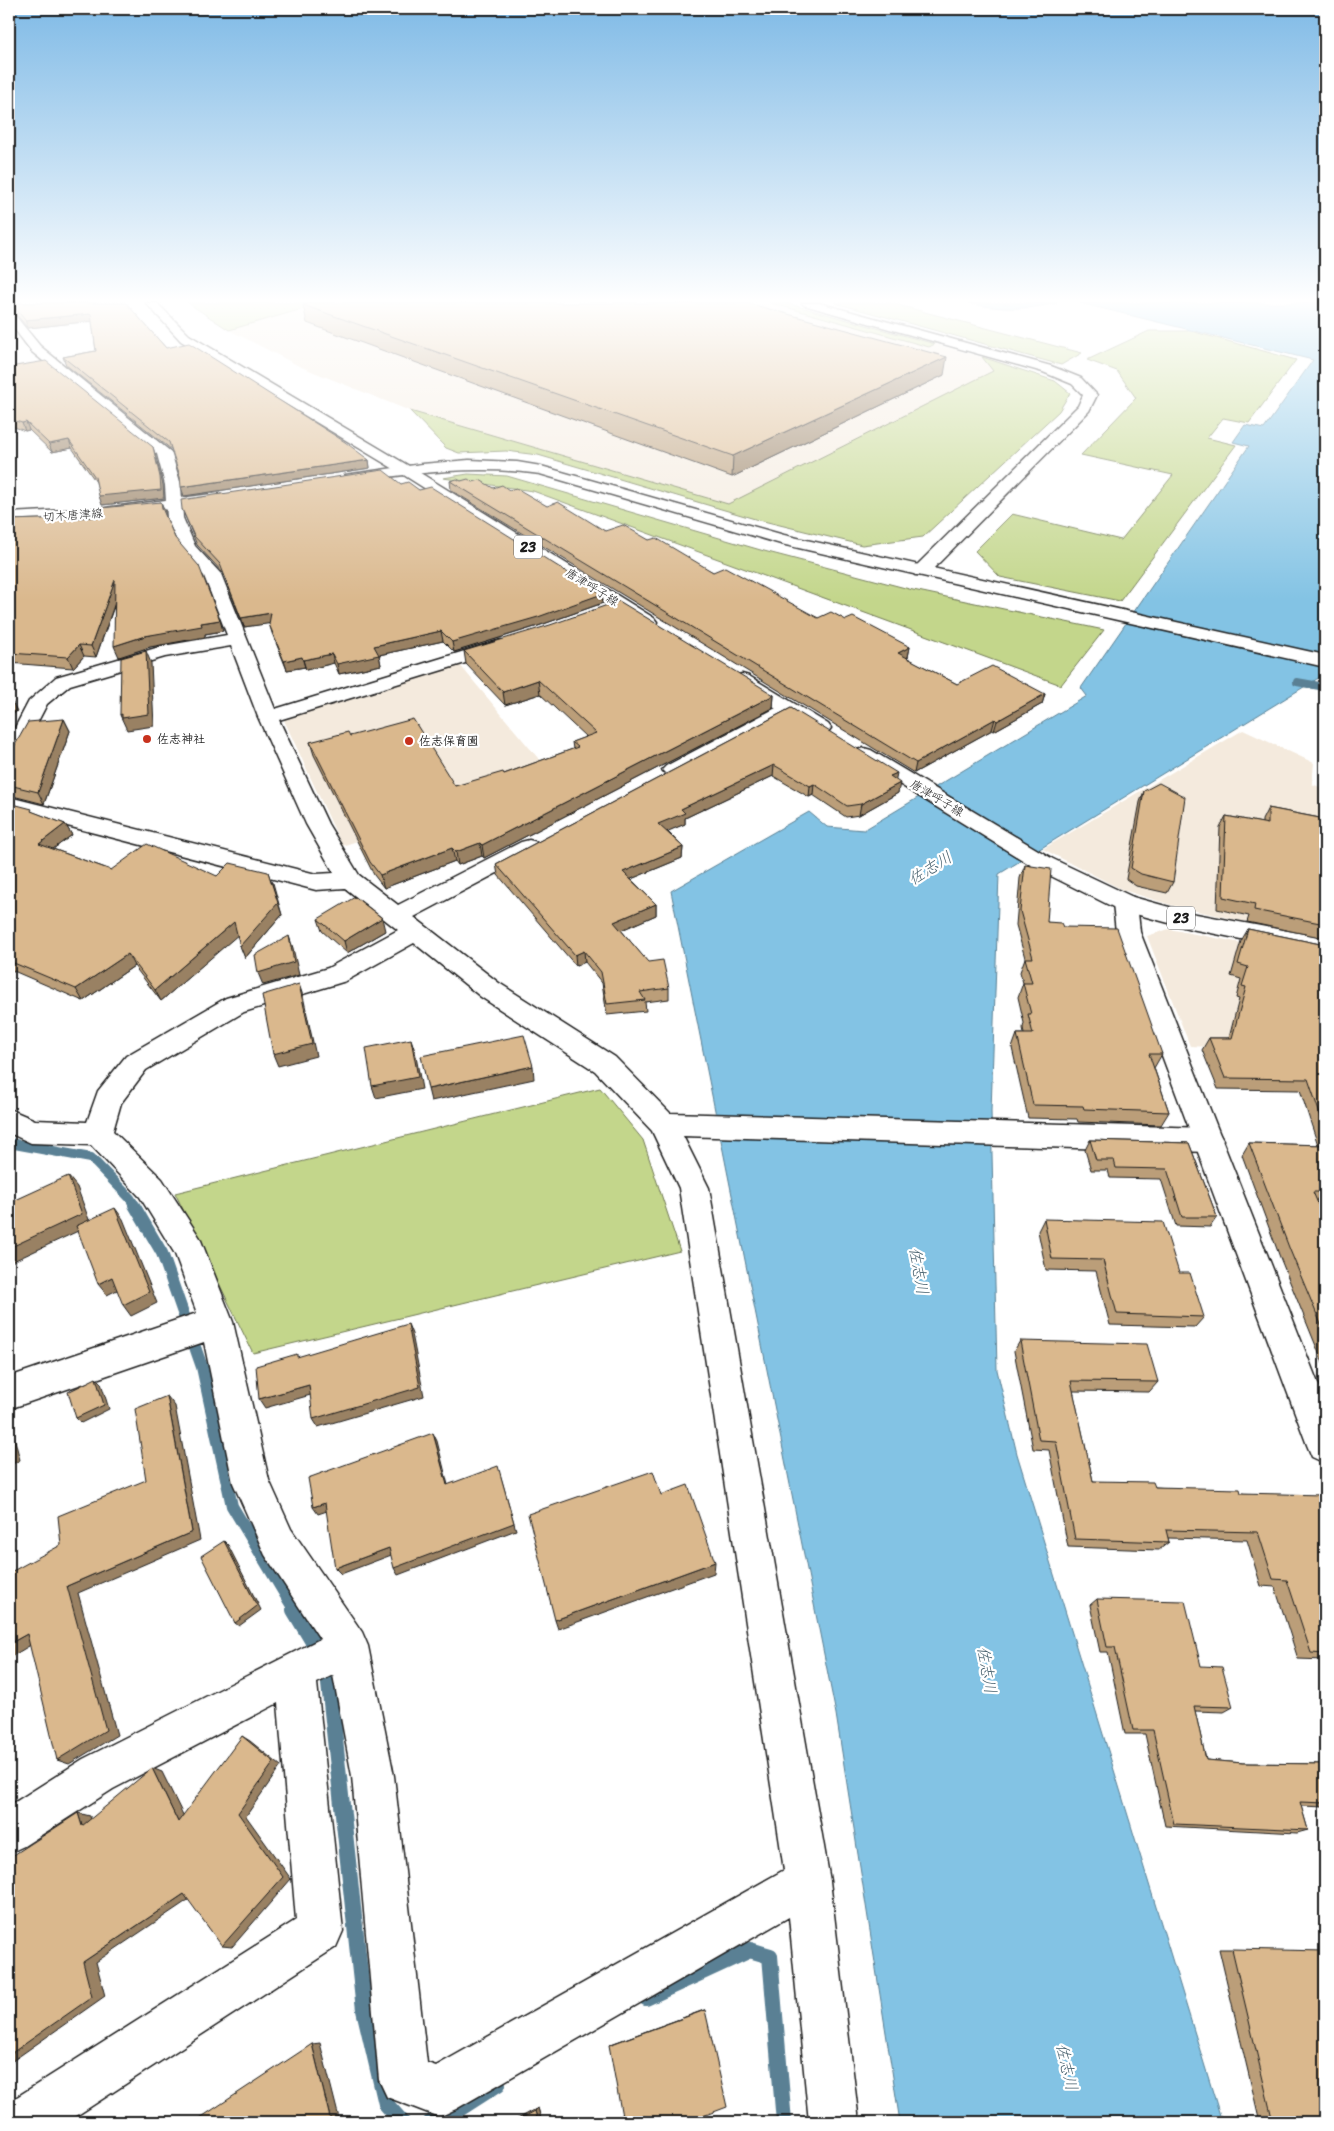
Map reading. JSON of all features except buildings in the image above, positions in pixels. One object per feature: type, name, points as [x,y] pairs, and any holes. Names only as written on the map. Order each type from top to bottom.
[{"type":"street","points":[[102,402],[164,452],[173,484],[175,518],[188,548],[212,574],[268,717],[317,824],[350,880],[490,990],[605,1064],[663,1124],[694,1188],[808,1881],[834,2122]]},
{"type":"street","name":"唐津呼子線","points":[[293,402],[404,469],[663,631]]},
{"type":"street","points":[[921,571],[1084,408],[1087,402]]},
{"type":"street","points":[[332,481],[404,469],[479,463],[512,465],[541,470],[780,540],[1325,662]]},
{"type":"street","name":"切木唐津線","points":[[9,518],[105,513],[230,497]]},
{"type":"street","points":[[596,614],[621,605]]},
{"type":"street","points":[[9,758],[39,701],[63,681],[163,652],[238,639]]},
{"type":"street","points":[[268,717],[516,641]]},
{"type":"street","name":"唐津呼子線","points":[[731,672],[1045,864],[1125,903],[1191,921],[1325,947]]},
{"type":"street","points":[[655,780],[790,709]]},
{"type":"street","points":[[9,804],[316,882],[350,880]]},
{"type":"street","points":[[98,1134],[108,1099],[136,1063],[235,1005],[337,975],[405,924],[551,835]]},
{"type":"street","points":[[1125,903],[1128,932],[1325,1444]]},
{"type":"street","points":[[9,1120],[31,1131],[98,1134],[151,1188],[189,1248],[217,1322],[251,1482],[278,1542],[348,1646],[373,1776],[404,2080],[439,2092],[808,1881]]},
{"type":"street","points":[[663,1124],[1208,1140]]},
{"type":"street","points":[[9,1393],[217,1322]]},
{"type":"street","points":[[9,1830],[98,1774],[348,1646]]},
{"type":"street","points":[[23,2122],[320,1931],[296,1672]]},
{"type":"shaded area","points":[[389,402],[930,402],[728,504],[410,411]]},
{"type":"shaded area","name":"佐志保育園","points":[[459,664],[543,764],[422,820],[342,846],[283,718]]},
{"type":"shaded area","points":[[1243,730],[1314,763],[1312,784],[1325,789],[1325,939],[1174,906],[1123,890],[1043,849]]},
{"type":"shaded area","points":[[1169,929],[1325,959],[1325,1053],[1190,1046],[1147,936]]},
{"type":"green space","points":[[930,402],[1064,402],[1059,411],[923,537],[862,545],[755,519],[538,455],[506,451],[459,453],[446,448],[410,411],[728,504]]},
{"type":"green space","points":[[1132,402],[1264,402],[1249,423],[1223,418],[1207,438],[1236,445],[1120,601],[1000,577],[975,551],[1012,514],[1121,540],[1173,475],[1081,455]]},
{"type":"green space","points":[[468,474],[507,476],[764,551],[913,590],[1104,630],[1061,685],[533,491],[443,478]]},
{"type":"green space","points":[[600,1088],[643,1140],[680,1251],[253,1353],[175,1193]]},
{"type":"water","name":"佐志川","points":[[1283,402],[1325,402],[1325,674],[999,874],[991,1111],[997,1370],[1017,1454],[1222,2122],[900,2122],[836,1714],[671,891],[809,812],[827,827],[864,830],[1087,696],[1081,688],[1249,446],[1233,442],[1245,425],[1264,429]]},
{"type":"waterway","points":[[1297,682],[1325,687]]},
{"type":"waterway","points":[[9,1143],[91,1158],[130,1198],[135,1206]]},
{"type":"waterway","points":[[134,1205],[162,1253],[202,1367],[232,1506],[295,1611]]},
{"type":"waterway","points":[[294,1610],[319,1652]]},
{"type":"waterway","points":[[327,1665],[364,2010],[386,2104],[402,2122]]},
{"type":"waterway","points":[[646,1998],[750,1950],[770,1956],[784,2122]]},
{"type":"waterway","points":[[431,2122],[445,2118],[498,2084]]},
{"type":"place","name":"佐志神社","points":[[147,739]]},
{"type":"place","name":"佐志保育園","points":[[409,741]]}]
